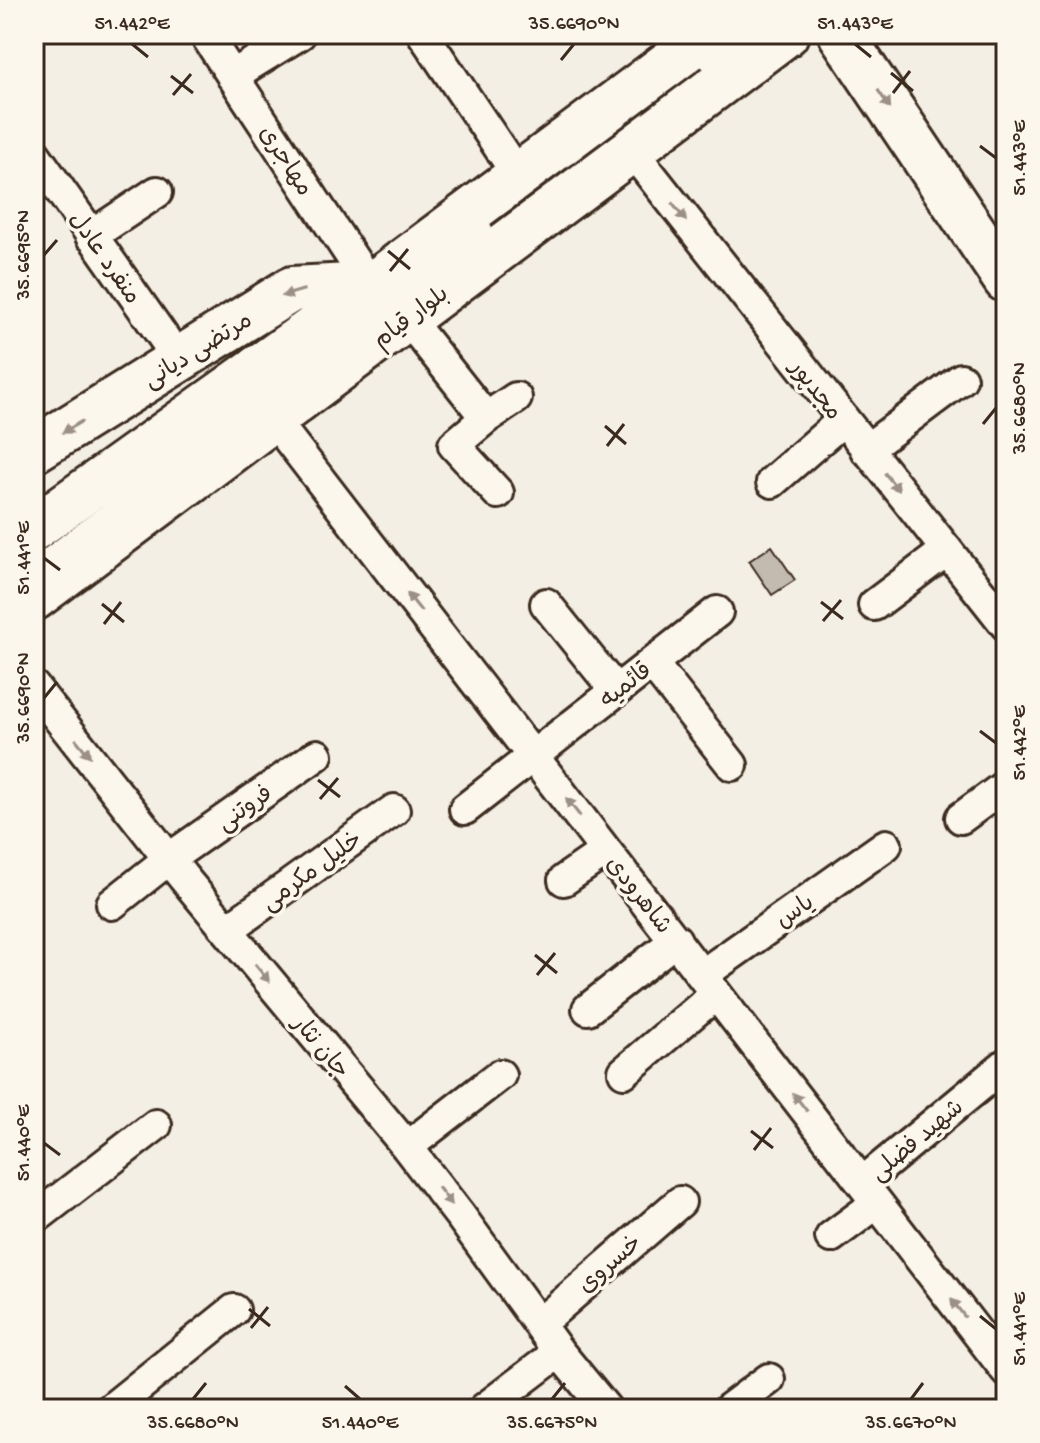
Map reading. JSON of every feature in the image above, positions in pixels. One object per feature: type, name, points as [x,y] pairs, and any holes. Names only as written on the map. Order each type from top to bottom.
[{"type":"main road","name":"بلوار قیام","points":[[34,598],[786,34]]},
{"type":"main road","points":[[841,34],[1006,280]]},
{"type":"main road","name":"بلوار قیام","points":[[34,528],[370,285],[511,196],[700,53]]},
{"type":"main road","name":"مرتضی دیانی","points":[[34,450],[292,289],[370,285]]},
{"type":"street","name":"مهاجری","points":[[205,34],[370,285]]},
{"type":"street","points":[[232,76],[300,34]]},
{"type":"street","points":[[423,34],[511,196]]},
{"type":"street","name":"مجدپور","points":[[631,150],[1006,625]]},
{"type":"street","name":"منفرد عادل","points":[[34,153],[180,361]]},
{"type":"street","points":[[91,236],[157,192]]},
{"type":"street","points":[[407,318],[486,418]]},
{"type":"street","points":[[866,450],[961,379]]},
{"type":"street","points":[[498,493],[454,445],[516,398]]},
{"type":"street","name":"شاهرودی","points":[[273,419],[869,1193],[1002,1356]]},
{"type":"street","points":[[772,482],[842,421]]},
{"type":"street","points":[[874,605],[947,550]]},
{"type":"street","points":[[546,604],[616,691]]},
{"type":"street","name":"قائمیه","points":[[465,809],[717,612]]},
{"type":"street","points":[[652,663],[732,765]]},
{"type":"street","name":"جان نثار","points":[[34,687],[227,930],[407,1147],[559,1352],[606,1409]]},
{"type":"street","name":"فروتنی","points":[[112,904],[170,858],[317,755]]},
{"type":"street","points":[[961,818],[1006,785]]},
{"type":"street","name":"خلیل مکرمی","points":[[227,930],[394,810]]},
{"type":"street","name":"یاس","points":[[624,1072],[709,984],[886,845]]},
{"type":"street","points":[[564,880],[606,851]]},
{"type":"street","points":[[588,1009],[676,940]]},
{"type":"street","name":"شهید فضلی","points":[[831,1237],[869,1193],[1006,1064]]},
{"type":"street","points":[[407,1147],[500,1075]]},
{"type":"street","points":[[34,1219],[156,1125]]},
{"type":"street","name":"خسروی","points":[[539,1324],[680,1202]]},
{"type":"street","points":[[111,1409],[234,1310]]},
{"type":"street","points":[[484,1409],[559,1352]]},
{"type":"street","points":[[729,1409],[769,1379]]},
{"type":"lane","points":[[700,53],[743,34]]},
{"type":"lane","points":[[34,567],[511,196]]},
{"type":"building","points":[[772,546],[795,580],[772,595],[749,561]]}]
